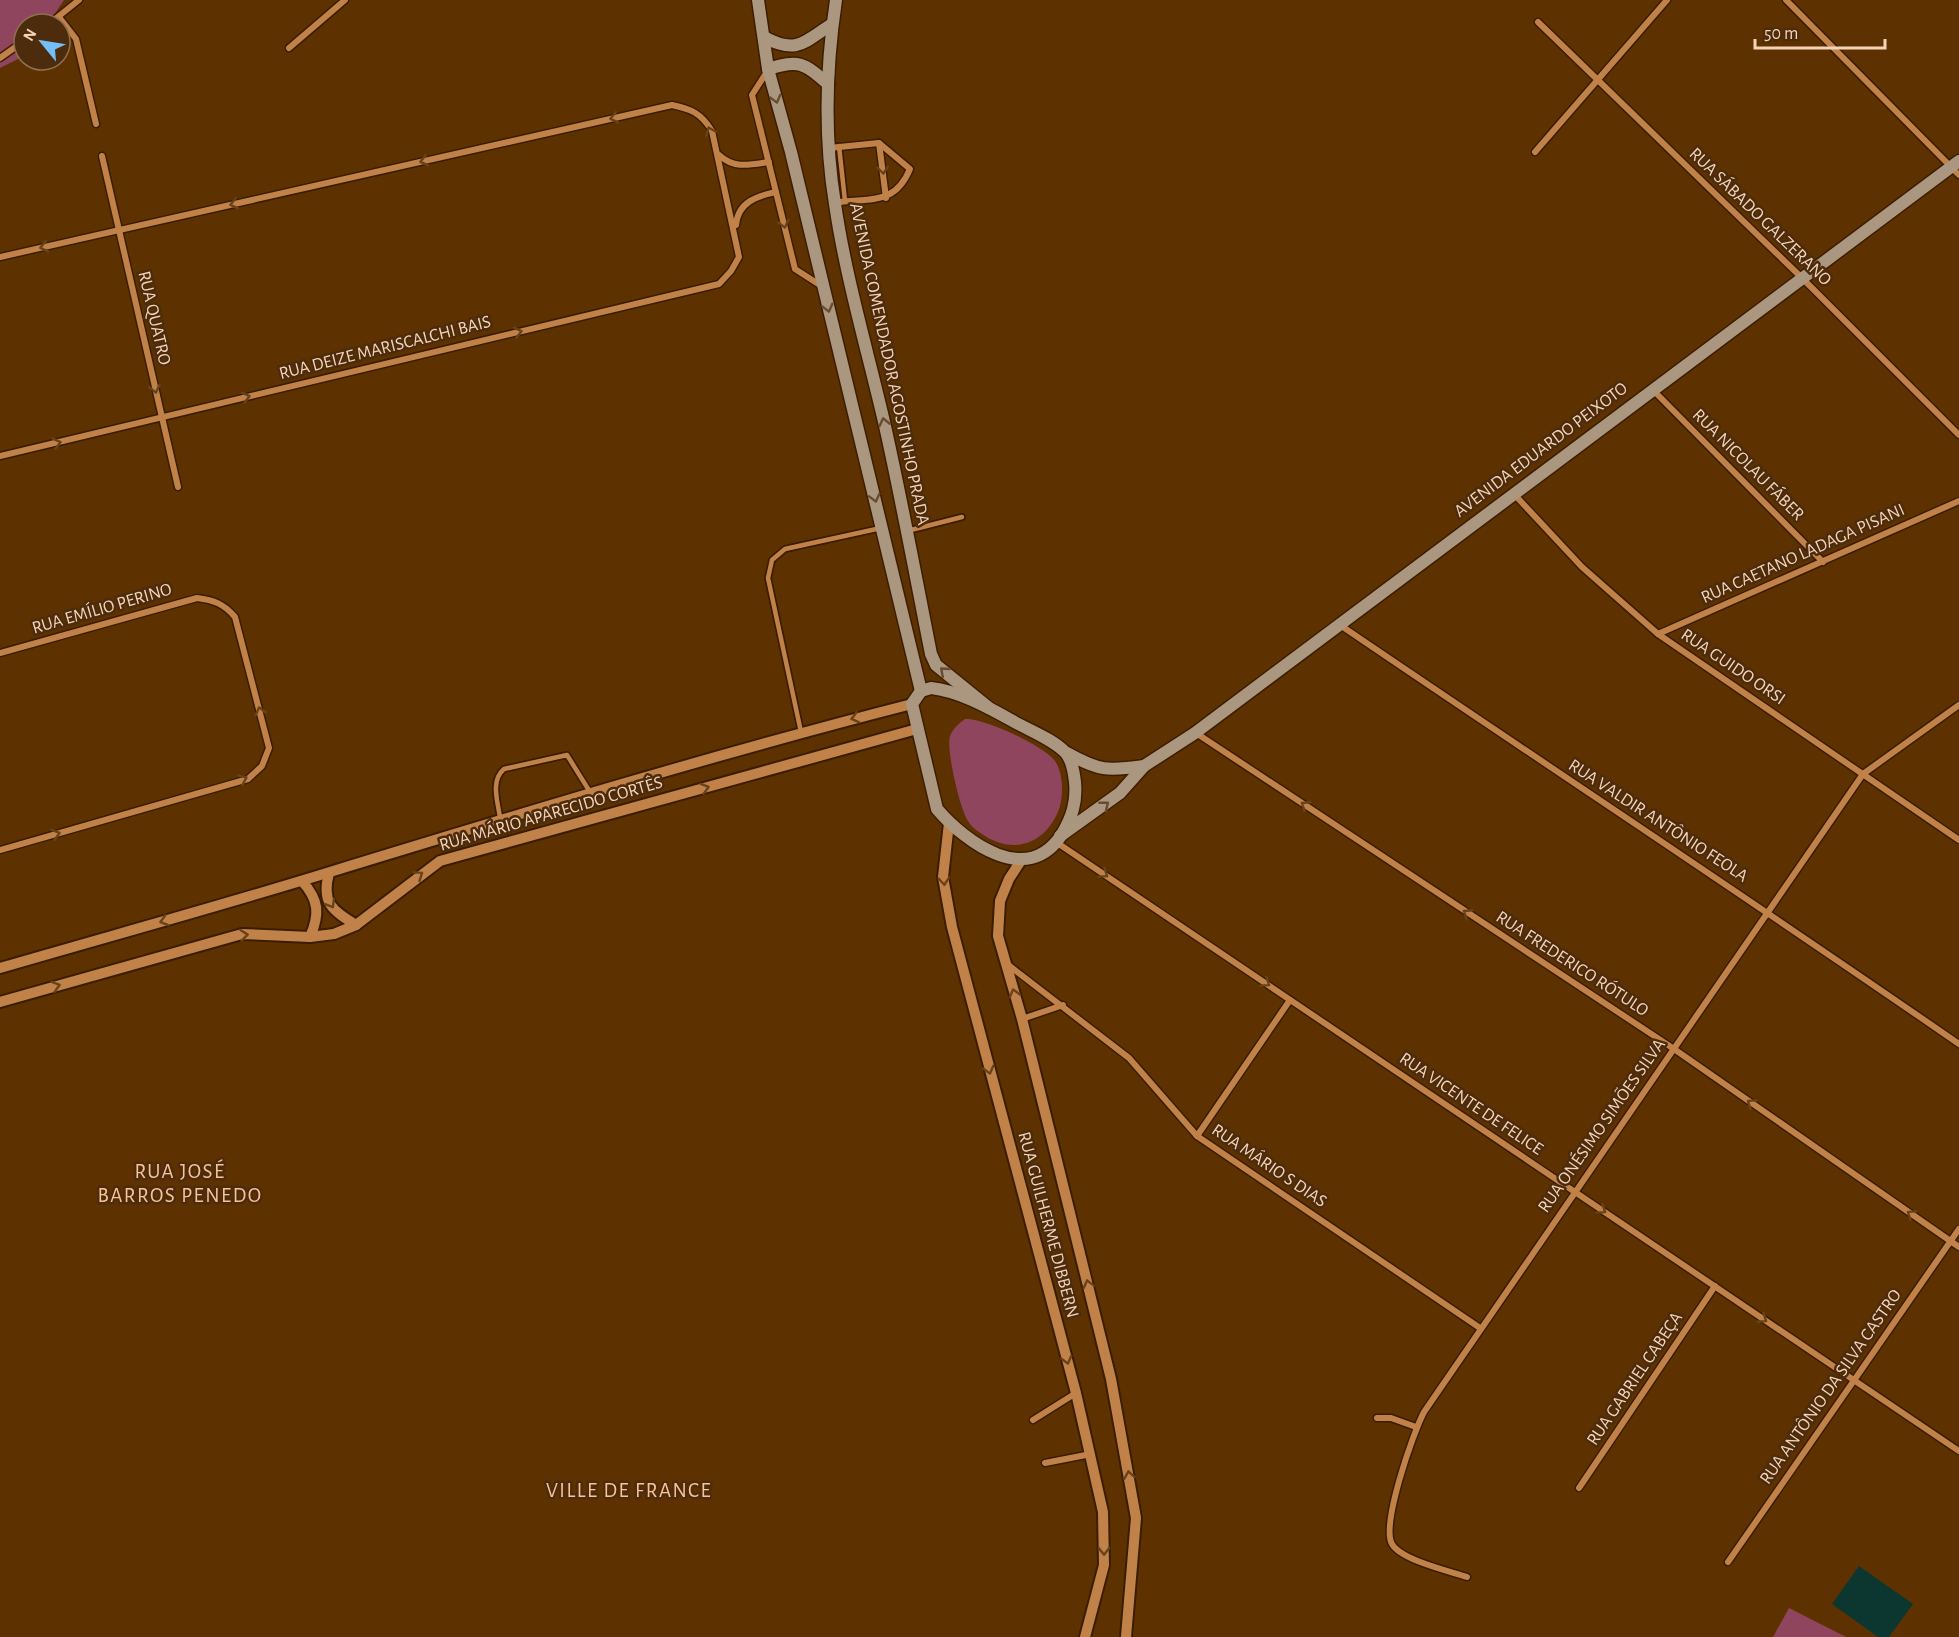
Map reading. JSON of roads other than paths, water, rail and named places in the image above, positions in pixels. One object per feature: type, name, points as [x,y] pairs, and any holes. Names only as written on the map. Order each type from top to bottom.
[{"type":"main road","points":[[758,0],[768,69],[883,527],[921,691]]},
{"type":"main road","name":"AVENIDA COMENDADOR AGOSTINHO PRADA","points":[[836,0],[828,84],[839,202],[931,654],[936,665],[989,708]]},
{"type":"main road","points":[[764,37],[781,47],[794,47],[832,24]]},
{"type":"main road","points":[[768,69],[789,62],[797,63],[808,67],[828,84]]},
{"type":"main road","name":"AVENIDA EDUARDO PEIXOTO","points":[[1022,859],[1037,855],[1120,793],[1144,766],[1195,733],[1512,492],[1956,167]]},
{"type":"main road","points":[[989,708],[942,689],[931,688],[921,691],[912,704],[937,809],[949,822],[989,852],[1007,858],[1022,859]]},
{"type":"main road","name":"AVENIDA EDUARDO PEIXOTO","points":[[989,708],[1095,768],[1118,770],[1144,766]]},
{"type":"main road","points":[[1058,839],[1072,817],[1076,794],[1074,773],[1067,753]]},
{"type":"street","points":[[66,12],[79,0]]},
{"type":"street","points":[[289,48],[345,0]]},
{"type":"street","points":[[1535,152],[1667,0]]},
{"type":"street","points":[[1785,0],[1956,167]]},
{"type":"street","name":"RUA SÁBADO GALZERANO","points":[[1538,22],[1802,278],[1959,435]]},
{"type":"street","points":[[72,35],[96,124]]},
{"type":"street","points":[[768,69],[752,95],[795,269],[823,287]]},
{"type":"street","name":"RUA DEIZE MARISCALCHI BAIS","points":[[0,257],[672,105],[691,109],[704,118],[712,131],[739,257],[731,272],[719,284],[0,456]]},
{"type":"street","points":[[879,143],[886,198]]},
{"type":"street","points":[[834,147],[879,143],[910,169],[903,186],[886,198],[839,202]]},
{"type":"street","points":[[718,154],[732,165],[747,166],[769,162]]},
{"type":"street","name":"RUA QUATRO","points":[[102,156],[178,487]]},
{"type":"street","name":"RUA DEIZE MARISCALCHI BAIS","points":[[735,232],[736,219],[754,197],[776,192]]},
{"type":"street","name":"RUA NICOLAU FÁBER","points":[[1652,389],[1823,561]]},
{"type":"street","name":"RUA GUIDO ORSI","points":[[1512,492],[1582,567],[1659,634],[1959,840]]},
{"type":"street","name":"RUA CAETANO LADAGA PISANI","points":[[1659,634],[1959,501]]},
{"type":"street","name":"RUA EMÍLIO PERINO","points":[[0,653],[197,598],[213,600],[227,607],[235,617],[269,748],[262,766],[248,779],[0,850]]},
{"type":"street","name":"RUA VALDIR ANTÔNIO FEOLA","points":[[1339,625],[1585,792],[1769,912],[1959,1044]]},
{"type":"street","name":"RUA MÁRIO APARECIDO CORTÊS","points":[[0,968],[329,873],[500,818],[801,732],[912,704]]},
{"type":"street","name":"RUA ONÉSIMO SIMÕES SILVA","points":[[1467,1577],[1403,1555],[1392,1544],[1388,1528],[1416,1427],[1424,1412],[1863,774],[1959,705]]},
{"type":"street","name":"RUA MÁRIO APARECIDO CORTÊS","points":[[0,1002],[243,934],[310,937],[334,934],[356,925],[440,861],[917,729]]},
{"type":"street","name":"RUA FREDERICO RÓTULO","points":[[1195,733],[1674,1049],[1959,1247]]},
{"type":"street","name":"RUA GUILHERME DIBBERN","points":[[949,822],[943,877],[952,927],[1076,1393],[1103,1512],[1104,1565],[1085,1637]]},
{"type":"street","name":"RUA VICENTE DE FELICE","points":[[1058,839],[1290,1000],[1959,1451]]},
{"type":"street","name":"RUA GUILHERME DIBBERN","points":[[1022,859],[1009,879],[1000,901],[998,936],[1022,1019],[1111,1379],[1123,1438],[1136,1518],[1126,1637]]},
{"type":"street","points":[[329,873],[325,889],[328,903],[336,912],[356,925]]},
{"type":"street","points":[[302,881],[318,904],[317,920],[310,937]]},
{"type":"street","name":"RUA MÁRIO S DIAS","points":[[1005,963],[1063,1005],[1129,1058],[1197,1136],[1480,1328]]},
{"type":"street","points":[[1197,1136],[1290,1000]]},
{"type":"street","points":[[1022,1019],[1063,1005]]},
{"type":"street","name":"RUA ANTÔNIO DA SILVA CASTRO","points":[[1728,1562],[1959,1229]]},
{"type":"street","name":"RUA GABRIEL CABEÇA","points":[[1579,1488],[1715,1286]]},
{"type":"street","points":[[1033,1420],[1076,1393]]},
{"type":"street","points":[[1377,1418],[1392,1418],[1416,1427]]},
{"type":"street","points":[[1046,1463],[1091,1454]]},
{"type":"lane","points":[[907,531],[963,517]]},
{"type":"lane","points":[[801,732],[768,578],[772,560],[785,549],[883,527]]},
{"type":"lane","points":[[500,818],[495,782],[498,774],[504,768],[567,754],[591,793]]},
{"type":"water","points":[[1859,1566],[1913,1604],[1889,1637],[1878,1637],[1832,1604]]},
{"type":"district","name":"RUA JOSÉ BARROS PENEDO","points":[[180,1183]]},
{"type":"district","name":"VILLE DE FRANCE","points":[[629,1490]]}]
